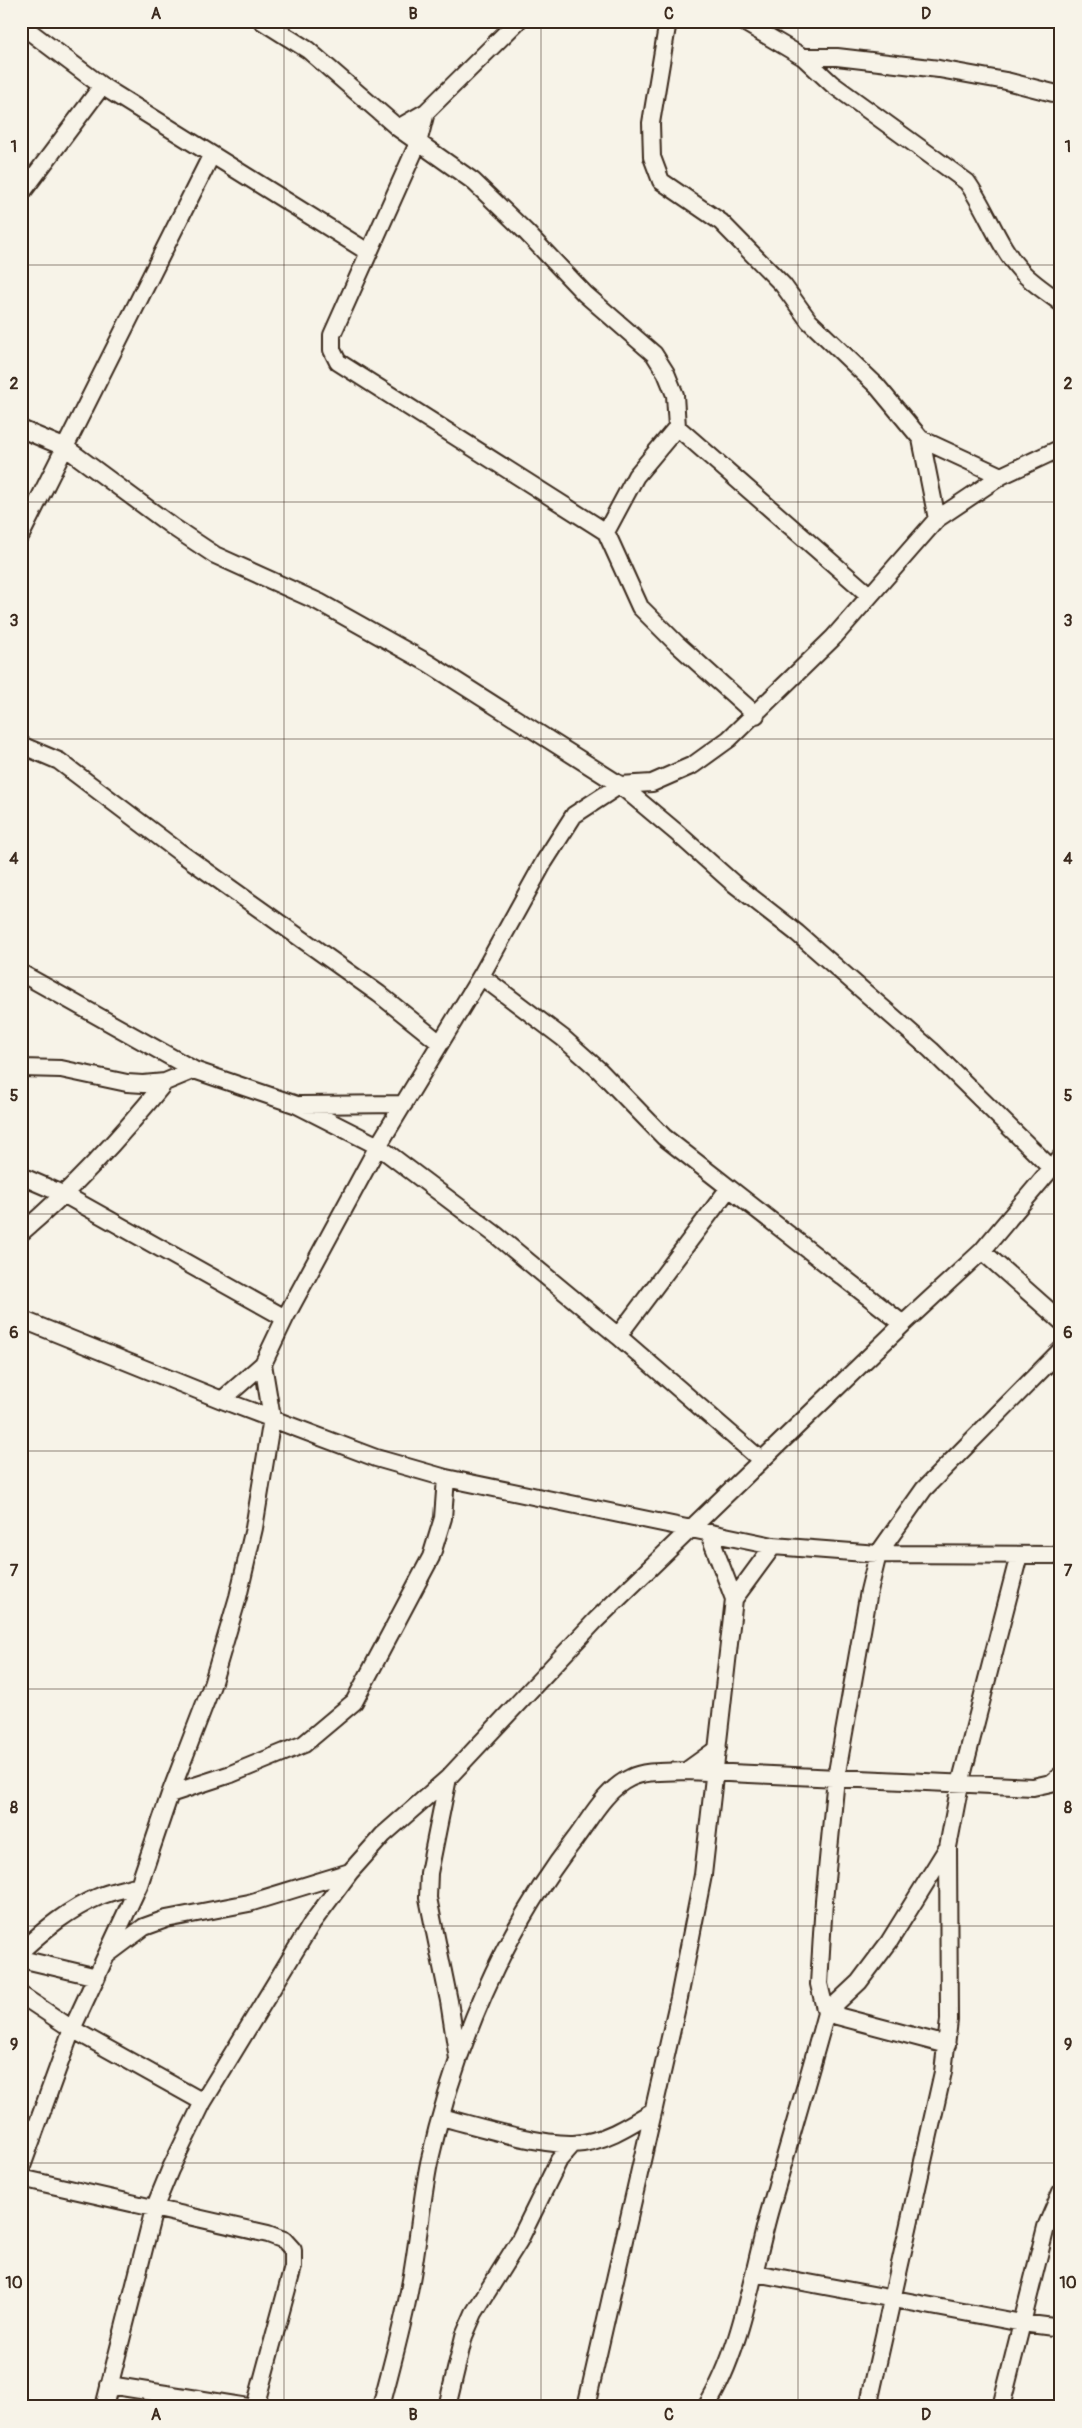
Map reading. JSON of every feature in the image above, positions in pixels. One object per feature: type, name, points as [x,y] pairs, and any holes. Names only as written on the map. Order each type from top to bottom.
[{"type":"street","points":[[262,21],[328,65],[398,128],[473,181],[526,232],[585,294],[654,354],[666,373],[674,395],[677,426],[869,595]]},
{"type":"street","points":[[398,128],[426,112],[518,21]]},
{"type":"street","points":[[742,21],[803,57],[832,84],[966,182],[981,201],[1007,253],[1022,272],[1061,303]]},
{"type":"street","points":[[670,22],[651,123],[652,157],[661,181],[721,222],[783,285],[808,321],[877,386],[921,439],[1000,476]]},
{"type":"street","points":[[21,25],[102,86],[211,156],[368,252]]},
{"type":"street","points":[[803,57],[837,57],[939,70],[1006,80],[1061,95]]},
{"type":"street","points":[[21,194],[102,86]]},
{"type":"street","points":[[426,112],[418,143],[332,335],[332,350],[338,362],[606,532],[640,607],[676,644],[756,715]]},
{"type":"street","points":[[21,535],[211,156]]},
{"type":"street","points":[[606,532],[636,476],[677,426]]},
{"type":"street","points":[[21,429],[66,448],[172,527],[215,555],[319,602],[428,664],[620,786],[676,832],[733,883],[797,933],[1056,1162],[982,1251],[902,1324],[595,1621],[448,1778],[383,1835],[350,1872],[312,1923],[203,2102],[170,2170],[154,2209],[104,2407]]},
{"type":"street","points":[[921,439],[937,519]]},
{"type":"street","points":[[222,1400],[263,1364],[285,1318],[378,1146],[481,976],[544,862],[574,815],[620,786],[652,782],[693,765],[729,739],[756,715],[833,638],[937,519],[1000,476],[1061,448]]},
{"type":"street","points":[[21,745],[59,761],[178,851],[379,994],[440,1043]]},
{"type":"street","points":[[21,973],[194,1070],[297,1105],[378,1146],[496,1235],[618,1336],[762,1460]]},
{"type":"street","points":[[481,976],[563,1038],[599,1070],[664,1137],[902,1324]]},
{"type":"street","points":[[21,1068],[60,1069],[128,1083],[165,1082],[194,1070]]},
{"type":"street","points":[[21,1233],[65,1195],[128,1129],[165,1082]]},
{"type":"street","points":[[297,1105],[404,1104]]},
{"type":"street","points":[[21,1176],[65,1195],[285,1318]]},
{"type":"street","points":[[618,1336],[729,1188]]},
{"type":"street","points":[[982,1251],[1061,1320]]},
{"type":"street","points":[[21,1319],[222,1400],[376,1458],[446,1478],[773,1546],[878,1554],[1061,1555]]},
{"type":"street","points":[[706,2407],[725,2369],[748,2300],[769,2215],[826,2013],[819,1984],[824,1901],[836,1778],[867,1601],[878,1554],[924,1489],[1061,1350]]},
{"type":"street","points":[[21,2169],[72,2029],[139,1885],[170,1794],[212,1685],[238,1597],[254,1528],[272,1418],[263,1364]]},
{"type":"street","points":[[170,1794],[231,1774],[304,1744],[354,1702],[431,1557],[443,1518],[446,1478]]},
{"type":"street","points":[[586,2407],[679,1998],[703,1875],[716,1773],[734,1599],[709,1534]]},
{"type":"street","points":[[734,1599],[773,1546]]},
{"type":"street","points":[[868,2407],[941,2082],[947,2045],[948,1846],[960,1784],[1019,1555]]},
{"type":"street","points":[[686,1771],[718,1748]]},
{"type":"street","points":[[381,2407],[410,2287],[425,2186],[441,2117],[458,2061],[496,1965],[509,1941],[564,1853],[606,1797],[621,1783],[632,1776],[686,1771],[1033,1787],[1051,1783],[1061,1774]]},
{"type":"street","points":[[448,1778],[429,1873],[428,1898],[458,2061]]},
{"type":"street","points":[[826,2013],[858,1982],[889,1942],[948,1846]]},
{"type":"street","points":[[107,1955],[144,1927],[166,1919],[249,1903],[350,1872]]},
{"type":"street","points":[[21,1951],[79,1905],[100,1896],[139,1885]]},
{"type":"street","points":[[21,1958],[96,1977]]},
{"type":"street","points":[[21,1995],[72,2029],[203,2102]]},
{"type":"street","points":[[826,2013],[947,2045]]},
{"type":"street","points":[[441,2117],[543,2141],[573,2144],[626,2128],[653,2111]]},
{"type":"street","points":[[447,2407],[464,2336],[474,2312],[519,2241],[559,2160],[573,2144]]},
{"type":"street","points":[[21,2178],[268,2234],[284,2240],[293,2250],[293,2267],[255,2407]]},
{"type":"street","points":[[1001,2407],[1046,2227],[1061,2192]]},
{"type":"street","points":[[755,2273],[1022,2323],[1061,2328]]},
{"type":"street","points":[[109,2385],[248,2407]]}]
